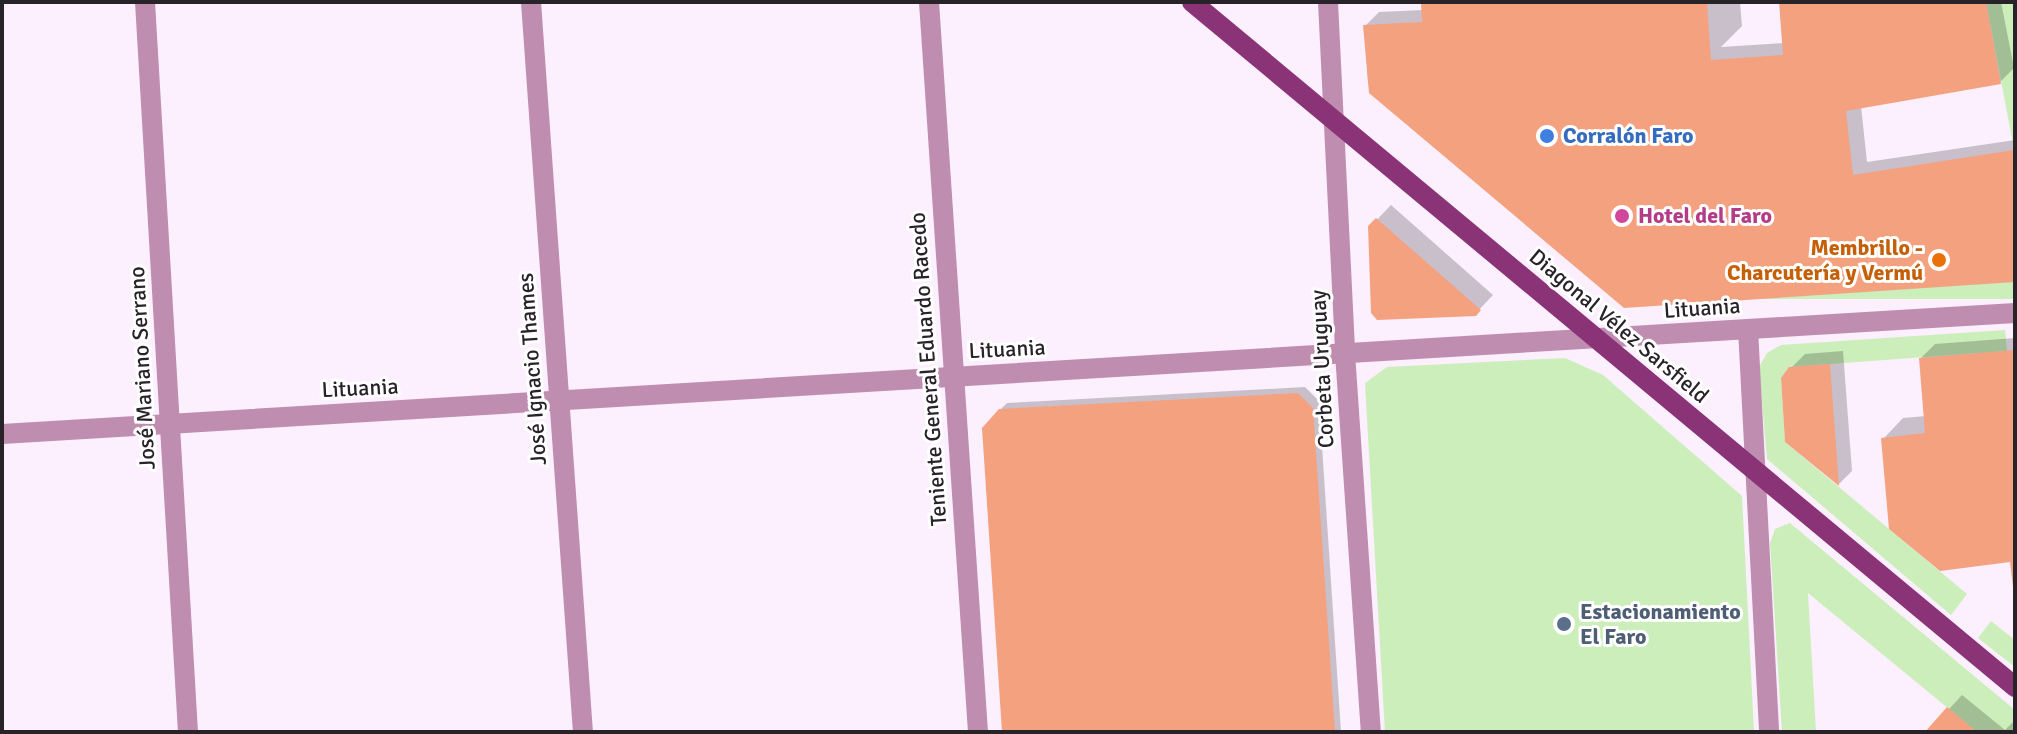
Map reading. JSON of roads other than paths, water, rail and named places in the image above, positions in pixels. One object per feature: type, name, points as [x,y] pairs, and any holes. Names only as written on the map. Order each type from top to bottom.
[{"type":"main road","name":"Diagonal Vélez Sarsfield","points":[[1192,2],[2015,687]]},
{"type":"street","name":"José Mariano Serrano","points":[[145,2],[188,732]]},
{"type":"street","name":"José Ignacio Thames","points":[[531,2],[583,732]]},
{"type":"street","name":"Teniente General Eduardo Racedo","points":[[929,2],[978,732]]},
{"type":"street","name":"Corbeta Uruguay","points":[[1328,2],[1345,353],[1371,732]]},
{"type":"street","name":"Lituania","points":[[2,434],[2015,313]]},
{"type":"street","points":[[1748,329],[1769,732]]},
{"type":"place","name":"Corralón Faro","points":[[1547,136]]},
{"type":"place","name":"Hotel del Faro","points":[[1622,216]]},
{"type":"place","name":"Membrillo - Charcutería y Vermú","points":[[1939,260]]},
{"type":"place","name":"Estacionamiento El Faro","points":[[1564,624]]}]
